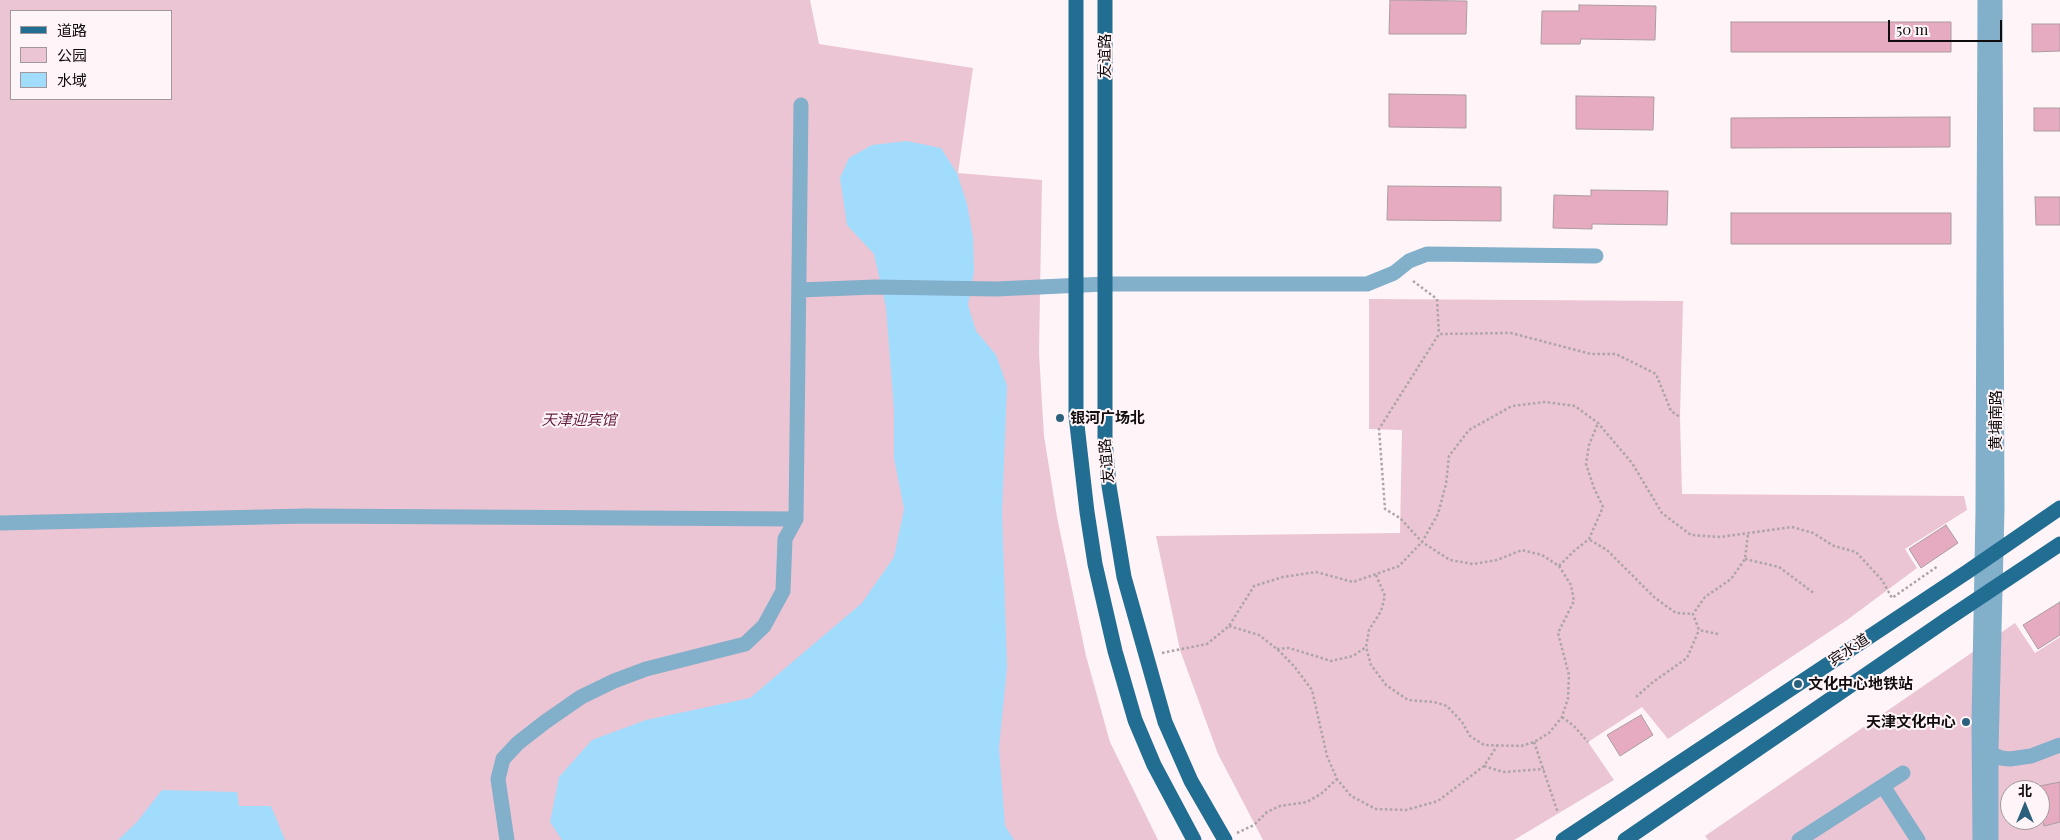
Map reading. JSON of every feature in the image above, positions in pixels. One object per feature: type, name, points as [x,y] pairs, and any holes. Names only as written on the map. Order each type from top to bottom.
[{"type":"main road","name":"友谊路","points":[[1076,0],[1076,416],[1080,462],[1094,564],[1115,650],[1135,720],[1174,806],[1194,840]]},
{"type":"main road","name":"友谊路","points":[[1105,0],[1104,440],[1108,477],[1124,577],[1165,722],[1191,781],[1225,839]]},
{"type":"main road","name":"宾水道","points":[[1563,840],[1982,562],[2060,508]]},
{"type":"main road","name":"宾水道","points":[[1625,840],[2060,544]]},
{"type":"street","name":"黄埔南路","points":[[1980,840],[1979,723],[1982,562],[1984,0]]},
{"type":"street","name":"黄埔南路","points":[[1991,840],[1991,751],[1996,552],[1995,0]]},
{"type":"street","points":[[507,840],[498,779],[503,759],[518,742],[581,697],[614,681],[646,669],[744,644],[764,626],[783,590],[785,539],[796,520],[800,290],[800,105]]},
{"type":"street","points":[[800,290],[875,287],[996,289],[1105,284],[1367,284],[1394,273],[1409,261],[1427,254],[1596,256]]},
{"type":"street","points":[[0,523],[306,516],[796,520]]},
{"type":"street","points":[[1979,723],[1982,737],[1991,751],[2001,758],[2010,759],[2031,756],[2060,746]]},
{"type":"street","points":[[1813,840],[1905,776]]},
{"type":"street","points":[[1799,840],[1882,791]]},
{"type":"street","points":[[1882,791],[1910,840]]},
{"type":"street","points":[[1882,791],[1918,840]]},
{"type":"path","points":[[1376,575],[1385,596],[1381,611],[1369,630],[1366,646],[1371,665],[1386,685],[1408,700],[1434,702],[1447,706],[1462,722],[1470,736],[1484,744],[1521,746],[1534,742],[1549,733],[1562,717],[1568,698],[1569,675],[1558,633],[1574,601],[1571,585],[1559,566],[1542,554],[1522,550],[1496,560],[1473,564],[1450,560],[1422,542],[1400,518],[1385,509],[1379,429],[1439,334],[1437,299],[1413,281]]},
{"type":"path","points":[[1439,334],[1511,333],[1591,354],[1616,354],[1656,374],[1671,411],[1680,417]]},
{"type":"path","points":[[1146,657],[1207,644],[1230,626],[1254,586],[1283,577],[1316,572],[1353,582],[1399,566],[1422,542],[1438,514],[1446,484],[1449,456],[1469,430],[1512,406],[1545,402],[1574,406],[1598,424],[1632,463],[1662,513],[1691,535],[1720,537],[1792,527],[1812,533],[1834,546],[1856,552],[1882,580],[1892,598],[1938,566]]},
{"type":"path","points":[[1559,566],[1589,539],[1603,507],[1586,464],[1589,445],[1598,424]]},
{"type":"path","points":[[1693,614],[1705,597],[1732,579],[1745,559],[1748,534]]},
{"type":"path","points":[[1589,539],[1606,550],[1655,598],[1676,613],[1693,614]]},
{"type":"path","points":[[1745,559],[1779,567],[1815,594]]},
{"type":"path","points":[[1636,697],[1653,682],[1687,658],[1699,630],[1693,614]]},
{"type":"path","points":[[1230,626],[1258,635],[1277,648],[1294,666],[1312,690],[1327,756],[1337,779],[1351,796],[1376,808],[1406,810],[1438,801],[1484,766],[1497,746]]},
{"type":"path","points":[[1699,630],[1718,634]]},
{"type":"path","points":[[1277,648],[1289,648],[1331,661],[1353,656],[1366,646]]},
{"type":"path","points":[[1562,717],[1574,726],[1588,742]]},
{"type":"path","points":[[1534,742],[1558,813]]},
{"type":"path","points":[[1484,766],[1503,772],[1544,769]]},
{"type":"path","points":[[1225,839],[1254,825],[1267,812],[1280,806],[1307,802],[1321,794],[1337,779]]},
{"type":"green space","name":"天津迎宾馆","points":[[0,0],[810,0],[819,44],[973,68],[958,173],[1042,180],[1039,353],[1044,436],[1057,517],[1086,656],[1110,742],[1158,840],[0,840]]},
{"type":"green space","points":[[1369,299],[1683,301],[1680,417],[1682,494],[1964,496],[1967,510],[1905,549],[1917,568],[1847,620],[1668,739],[1642,707],[1588,742],[1614,780],[1514,840],[1263,840],[1218,754],[1180,650],[1156,536],[1400,533],[1402,430],[1369,429]]},
{"type":"green space","name":"天津文化中心","points":[[2015,623],[2035,653],[2060,637],[2060,840],[1708,840],[1705,836]]},
{"type":"water","points":[[907,141],[941,148],[957,173],[967,204],[973,237],[974,272],[968,305],[976,331],[996,355],[1007,386],[1002,512],[1007,667],[999,748],[1005,826],[1014,840],[562,840],[550,822],[559,777],[592,740],[646,720],[750,698],[862,603],[894,557],[904,509],[894,458],[894,410],[886,307],[874,254],[847,225],[840,178],[849,158],[872,145]]},
{"type":"water","points":[[162,790],[237,792],[239,806],[271,806],[285,840],[118,840],[137,822]]},
{"type":"building","points":[[1390,0],[1467,1],[1466,34],[1389,34]]},
{"type":"building","points":[[1579,5],[1656,6],[1655,40],[1581,39],[1580,44],[1541,44],[1542,11],[1579,11]]},
{"type":"building","points":[[1731,22],[1951,22],[1951,52],[1731,52]]},
{"type":"building","points":[[2032,24],[2060,24],[2060,51],[2032,52]]},
{"type":"building","points":[[1389,94],[1466,95],[1466,128],[1389,127]]},
{"type":"building","points":[[1576,96],[1654,97],[1653,130],[1576,129]]},
{"type":"building","points":[[2034,108],[2060,108],[2060,131],[2034,131]]},
{"type":"building","points":[[1950,117],[1950,147],[1731,148],[1731,118]]},
{"type":"building","points":[[1388,186],[1501,187],[1501,221],[1387,220]]},
{"type":"building","points":[[1591,190],[1668,191],[1667,225],[1592,224],[1592,229],[1553,228],[1554,195],[1591,196]]},
{"type":"building","points":[[2035,197],[2060,197],[2060,225],[2036,225]]},
{"type":"building","points":[[1731,213],[1951,213],[1951,244],[1731,244]]},
{"type":"building","points":[[1946,525],[1958,543],[1921,568],[1909,549]]},
{"type":"building","points":[[2060,602],[2060,635],[2038,649],[2023,625]]},
{"type":"building","points":[[1641,715],[1653,735],[1620,756],[1607,735]]},
{"type":"building","points":[[2060,782],[2060,822],[2050,824],[2050,784]]},
{"type":"place","name":"银河广场北","points":[[1060,418]]},
{"type":"place","name":"文化中心地铁站","points":[[1798,684]]},
{"type":"place","name":"天津文化中心","points":[[1966,722]]}]
